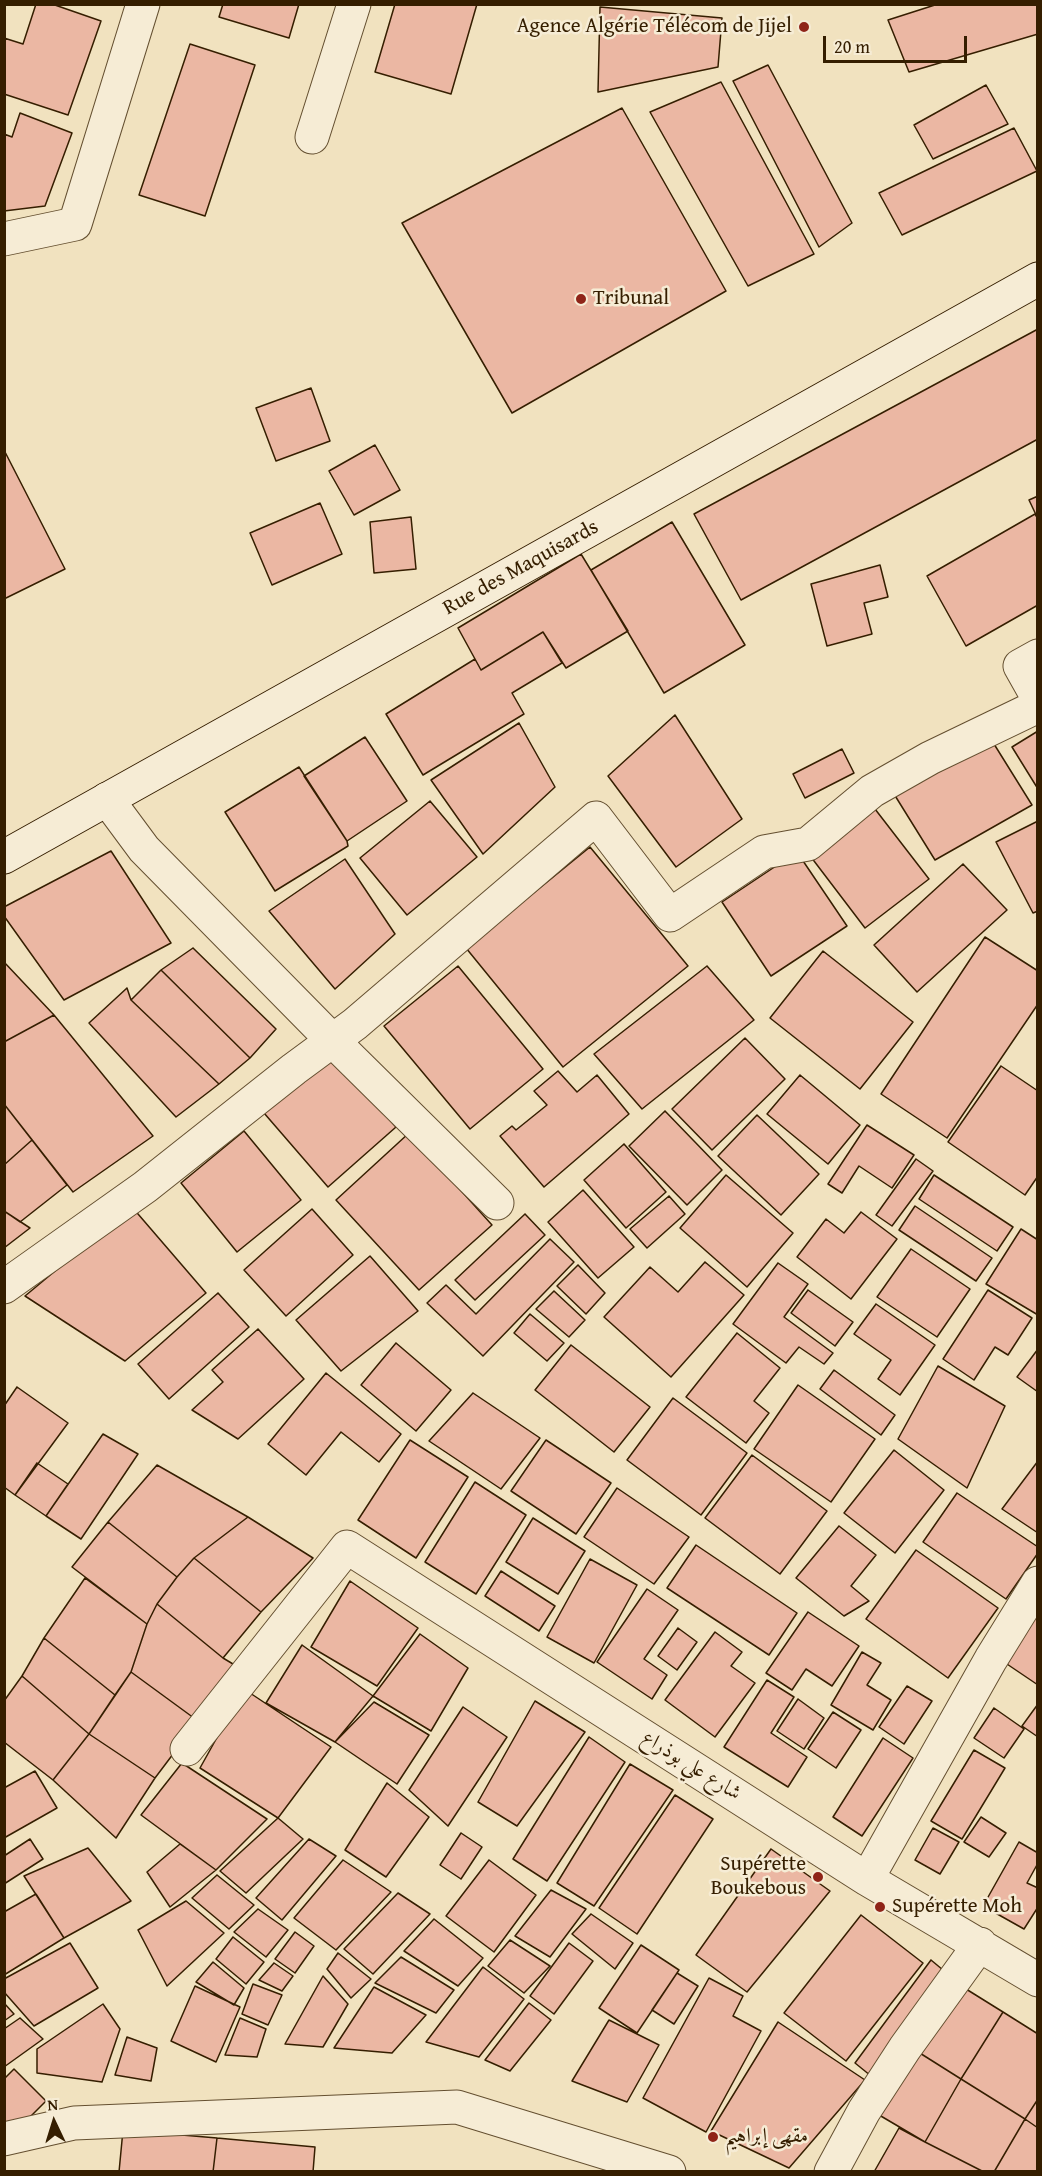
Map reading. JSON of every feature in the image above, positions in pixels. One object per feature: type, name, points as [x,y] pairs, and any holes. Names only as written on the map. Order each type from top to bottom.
[{"type":"street","points":[[4,239],[75,224],[143,4]]},
{"type":"street","points":[[312,137],[354,4]]},
{"type":"street","name":"Rue des Maquisards","points":[[4,857],[1038,279]]},
{"type":"street","points":[[1038,656],[1020,666],[1038,698]]},
{"type":"street","points":[[4,1287],[145,1186],[355,1024],[596,818],[670,915],[764,852],[808,844],[872,791],[930,758],[1038,706]]},
{"type":"street","points":[[107,799],[144,849],[333,1041],[498,1203]]},
{"type":"street","name":"شارع علي بوذراع","points":[[187,1749],[347,1547],[867,1879],[1038,1980]]},
{"type":"street","points":[[867,1879],[991,1659],[1038,1583]]},
{"type":"street","points":[[831,2172],[875,2093],[980,1944]]},
{"type":"street","points":[[4,2139],[74,2123],[457,2107],[669,2172]]},
{"type":"building","points":[[36,4],[52,4],[101,21],[68,115],[4,94],[4,38],[23,44]]},
{"type":"building","points":[[223,4],[299,4],[289,38],[219,17]]},
{"type":"building","points":[[395,4],[477,4],[451,94],[375,72]]},
{"type":"building","points":[[938,4],[1038,4],[1038,34],[909,72],[888,20]]},
{"type":"building","points":[[600,7],[722,18],[718,67],[598,92]]},
{"type":"building","points":[[190,44],[255,65],[205,216],[139,195]]},
{"type":"building","points":[[768,65],[852,223],[819,247],[733,81]]},
{"type":"building","points":[[721,82],[814,254],[748,286],[650,112]]},
{"type":"building","points":[[986,85],[1008,124],[933,159],[914,125]]},
{"type":"building","points":[[622,108],[726,291],[512,413],[402,223]]},
{"type":"building","points":[[20,113],[72,133],[45,206],[4,211],[4,134],[12,137]]},
{"type":"building","points":[[1014,128],[1037,171],[902,235],[879,193]]},
{"type":"building","points":[[1038,329],[1038,439],[741,600],[694,514]]},
{"type":"building","points":[[311,388],[330,441],[276,461],[256,408]]},
{"type":"building","points":[[375,445],[400,490],[354,515],[329,471]]},
{"type":"building","points":[[4,450],[65,569],[4,599]]},
{"type":"building","points":[[1038,496],[1038,519],[1029,500]]},
{"type":"building","points":[[320,503],[342,554],[272,585],[250,533]]},
{"type":"building","points":[[1035,514],[1038,519],[1038,605],[966,646],[927,576]]},
{"type":"building","points":[[411,517],[416,569],[374,573],[370,522]]},
{"type":"building","points":[[672,522],[745,645],[664,693],[591,570]]},
{"type":"building","points":[[581,554],[628,631],[566,668],[543,632],[481,670],[458,628]]},
{"type":"building","points":[[880,565],[888,597],[864,603],[872,634],[827,646],[811,584]]},
{"type":"building","points":[[543,632],[562,663],[512,693],[524,714],[423,775],[386,714],[475,659],[481,670]]},
{"type":"building","points":[[675,715],[742,819],[676,867],[608,776]]},
{"type":"building","points":[[519,723],[555,787],[483,854],[431,780]]},
{"type":"building","points":[[1038,731],[1038,789],[1012,747]]},
{"type":"building","points":[[365,737],[407,801],[347,841],[304,776]]},
{"type":"building","points":[[994,744],[1032,805],[935,860],[894,794]]},
{"type":"building","points":[[842,749],[854,773],[805,798],[793,774]]},
{"type":"building","points":[[299,767],[348,846],[275,891],[225,812]]},
{"type":"building","points":[[430,801],[477,857],[407,915],[360,858]]},
{"type":"building","points":[[875,809],[929,879],[865,928],[811,857]]},
{"type":"building","points":[[1038,821],[1038,911],[1033,913],[996,842]]},
{"type":"building","points":[[590,847],[688,966],[563,1067],[466,948]]},
{"type":"building","points":[[111,851],[171,943],[64,1000],[4,916],[4,907]]},
{"type":"building","points":[[797,852],[847,926],[771,976],[722,902]]},
{"type":"building","points":[[345,859],[395,934],[335,989],[269,911]]},
{"type":"building","points":[[963,864],[1007,910],[917,992],[874,945]]},
{"type":"building","points":[[985,937],[1038,971],[1038,1004],[947,1138],[881,1094]]},
{"type":"building","points":[[193,948],[276,1029],[250,1058],[161,970]]},
{"type":"building","points":[[823,951],[913,1022],[860,1089],[770,1018]]},
{"type":"building","points":[[4,962],[54,1015],[4,1042]]},
{"type":"building","points":[[458,966],[543,1069],[470,1129],[384,1026]]},
{"type":"building","points":[[707,966],[754,1020],[642,1109],[594,1054]]},
{"type":"building","points":[[161,970],[250,1058],[219,1084],[131,1000]]},
{"type":"building","points":[[127,988],[131,1000],[219,1084],[176,1117],[89,1023]]},
{"type":"building","points":[[54,1015],[153,1136],[73,1192],[4,1104],[4,1042]]},
{"type":"building","points":[[745,1038],[785,1079],[712,1150],[672,1109]]},
{"type":"building","points":[[332,1054],[396,1127],[328,1187],[264,1113]]},
{"type":"building","points":[[1001,1066],[1038,1091],[1038,1176],[1025,1195],[948,1142]]},
{"type":"building","points":[[558,1071],[577,1092],[597,1075],[629,1114],[544,1187],[500,1136],[512,1126],[516,1130],[547,1105],[534,1091]]},
{"type":"building","points":[[800,1075],[860,1125],[828,1164],[767,1114]]},
{"type":"building","points":[[4,1104],[32,1140],[4,1165]]},
{"type":"building","points":[[665,1111],[722,1170],[687,1205],[629,1146]]},
{"type":"building","points":[[757,1115],[819,1174],[781,1215],[718,1156]]},
{"type":"building","points":[[867,1125],[914,1155],[892,1188],[859,1166],[842,1193],[828,1184]]},
{"type":"building","points":[[244,1131],[301,1200],[237,1252],[181,1183]]},
{"type":"building","points":[[409,1133],[492,1225],[419,1290],[336,1200]]},
{"type":"building","points":[[32,1140],[67,1185],[20,1222],[4,1211],[4,1165]]},
{"type":"building","points":[[624,1144],[666,1192],[626,1228],[584,1180]]},
{"type":"building","points":[[916,1159],[933,1171],[892,1226],[876,1215]]},
{"type":"building","points":[[726,1175],[793,1233],[747,1287],[680,1228]]},
{"type":"building","points":[[934,1175],[1013,1227],[997,1251],[919,1199]]},
{"type":"building","points":[[583,1190],[634,1247],[598,1278],[548,1222]]},
{"type":"building","points":[[669,1196],[685,1214],[647,1248],[630,1229]]},
{"type":"building","points":[[915,1206],[992,1258],[976,1281],[899,1230]]},
{"type":"building","points":[[132,1207],[206,1293],[125,1361],[25,1296]]},
{"type":"building","points":[[312,1209],[353,1255],[286,1316],[244,1270]]},
{"type":"building","points":[[4,1211],[30,1228],[4,1248]]},
{"type":"building","points":[[861,1212],[897,1239],[851,1299],[797,1257],[826,1219],[844,1233]]},
{"type":"building","points":[[525,1214],[545,1235],[475,1300],[455,1280]]},
{"type":"building","points":[[1021,1229],[1038,1240],[1038,1315],[986,1284]]},
{"type":"building","points":[[550,1239],[574,1262],[483,1356],[427,1303],[446,1285],[476,1314]]},
{"type":"building","points":[[911,1249],[970,1289],[937,1337],[877,1297]]},
{"type":"building","points":[[370,1256],[418,1311],[341,1371],[296,1320]]},
{"type":"building","points":[[705,1262],[744,1295],[671,1377],[604,1317],[650,1267],[678,1292]]},
{"type":"building","points":[[778,1263],[808,1284],[784,1317],[833,1353],[824,1364],[799,1347],[786,1363],[733,1324]]},
{"type":"building","points":[[578,1265],[605,1293],[586,1314],[557,1286]]},
{"type":"building","points":[[808,1290],[853,1322],[835,1346],[791,1313]]},
{"type":"building","points":[[988,1290],[1032,1318],[1008,1355],[995,1347],[974,1380],[943,1359]]},
{"type":"building","points":[[554,1291],[585,1320],[569,1337],[536,1309]]},
{"type":"building","points":[[218,1293],[249,1327],[169,1399],[138,1364]]},
{"type":"building","points":[[876,1304],[935,1345],[900,1395],[878,1379],[891,1360],[854,1334]]},
{"type":"building","points":[[530,1314],[564,1343],[547,1361],[514,1333]]},
{"type":"building","points":[[258,1329],[304,1379],[238,1439],[192,1410],[223,1382],[212,1370]]},
{"type":"building","points":[[737,1333],[780,1368],[754,1401],[769,1413],[746,1443],[686,1397]]},
{"type":"building","points":[[396,1343],[451,1390],[416,1431],[361,1385]]},
{"type":"building","points":[[571,1345],[650,1407],[614,1452],[535,1390]]},
{"type":"building","points":[[1038,1349],[1038,1392],[1017,1377]]},
{"type":"building","points":[[938,1366],[1005,1406],[967,1488],[898,1439]]},
{"type":"building","points":[[834,1370],[895,1415],[881,1435],[820,1389]]},
{"type":"building","points":[[326,1373],[401,1434],[379,1462],[341,1432],[306,1475],[268,1444]]},
{"type":"building","points":[[798,1385],[875,1439],[831,1502],[754,1449]]},
{"type":"building","points":[[17,1387],[68,1423],[15,1495],[4,1487],[4,1406]]},
{"type":"building","points":[[473,1393],[540,1438],[501,1489],[429,1441]]},
{"type":"building","points":[[673,1398],[747,1453],[701,1515],[627,1460]]},
{"type":"building","points":[[103,1434],[138,1454],[81,1539],[46,1516]]},
{"type":"building","points":[[410,1440],[468,1477],[416,1558],[358,1520]]},
{"type":"building","points":[[546,1440],[611,1483],[576,1534],[511,1491]]},
{"type":"building","points":[[894,1450],[944,1490],[895,1553],[844,1513]]},
{"type":"building","points":[[752,1455],[827,1511],[780,1574],[705,1518]]},
{"type":"building","points":[[1038,1461],[1038,1533],[1002,1509]]},
{"type":"building","points":[[37,1463],[68,1484],[46,1516],[15,1495]]},
{"type":"building","points":[[157,1465],[248,1517],[194,1558],[177,1577],[108,1522]]},
{"type":"building","points":[[475,1482],[526,1515],[476,1594],[425,1562]]},
{"type":"building","points":[[617,1488],[689,1537],[654,1584],[584,1537]]},
{"type":"building","points":[[957,1493],[1038,1547],[1038,1553],[1006,1599],[923,1542]]},
{"type":"building","points":[[248,1517],[313,1558],[261,1612],[194,1558]]},
{"type":"building","points":[[533,1518],[585,1551],[558,1594],[506,1562]]},
{"type":"building","points":[[108,1522],[177,1577],[157,1604],[147,1624],[72,1567]]},
{"type":"building","points":[[839,1526],[876,1555],[851,1586],[869,1601],[844,1616],[796,1578]]},
{"type":"building","points":[[696,1545],[797,1613],[769,1655],[667,1588]]},
{"type":"building","points":[[916,1550],[998,1608],[948,1678],[866,1619]]},
{"type":"building","points":[[194,1558],[261,1612],[223,1658],[157,1604]]},
{"type":"building","points":[[590,1559],[637,1585],[594,1663],[547,1637]]},
{"type":"building","points":[[501,1571],[555,1606],[539,1631],[485,1596]]},
{"type":"building","points":[[85,1578],[147,1624],[131,1672],[115,1695],[44,1638]]},
{"type":"building","points":[[350,1581],[418,1628],[377,1686],[311,1647]]},
{"type":"building","points":[[647,1589],[678,1610],[644,1659],[667,1675],[652,1699],[597,1662]]},
{"type":"building","points":[[157,1604],[223,1658],[238,1667],[198,1721],[131,1672],[147,1624]]},
{"type":"building","points":[[1038,1604],[1038,1685],[998,1658]]},
{"type":"building","points":[[808,1612],[859,1646],[832,1686],[806,1669],[792,1690],[766,1673]]},
{"type":"building","points":[[678,1628],[697,1642],[677,1670],[658,1656]]},
{"type":"building","points":[[715,1632],[742,1652],[731,1666],[755,1683],[715,1737],[665,1700]]},
{"type":"building","points":[[420,1634],[468,1668],[431,1731],[373,1696]]},
{"type":"building","points":[[44,1638],[115,1695],[89,1734],[22,1676]]},
{"type":"building","points":[[302,1645],[373,1696],[335,1742],[266,1703]]},
{"type":"building","points":[[862,1652],[881,1663],[867,1685],[891,1700],[873,1730],[831,1705]]},
{"type":"building","points":[[131,1672],[198,1721],[155,1778],[89,1734]]},
{"type":"building","points":[[22,1676],[89,1734],[53,1780],[4,1742],[4,1701]]},
{"type":"building","points":[[767,1680],[794,1697],[771,1733],[807,1757],[788,1787],[724,1747]]},
{"type":"building","points":[[907,1686],[932,1701],[904,1744],[879,1727]]},
{"type":"building","points":[[244,1689],[331,1747],[278,1818],[200,1768]]},
{"type":"building","points":[[798,1699],[824,1718],[804,1749],[777,1731]]},
{"type":"building","points":[[535,1701],[585,1732],[517,1826],[478,1802]]},
{"type":"building","points":[[374,1702],[429,1735],[397,1784],[335,1742]]},
{"type":"building","points":[[1038,1704],[1038,1737],[1022,1726]]},
{"type":"building","points":[[463,1707],[507,1737],[448,1826],[409,1790]]},
{"type":"building","points":[[994,1708],[1024,1729],[1004,1758],[974,1738]]},
{"type":"building","points":[[833,1712],[861,1730],[836,1768],[808,1749]]},
{"type":"building","points":[[89,1734],[155,1778],[116,1838],[53,1780]]},
{"type":"building","points":[[589,1737],[625,1762],[547,1881],[513,1859]]},
{"type":"building","points":[[883,1738],[913,1758],[862,1836],[833,1817]]},
{"type":"building","points":[[974,1750],[1005,1768],[962,1839],[931,1821]]},
{"type":"building","points":[[182,1763],[267,1819],[216,1870],[141,1815]]},
{"type":"building","points":[[630,1764],[673,1790],[594,1906],[557,1883]]},
{"type":"building","points":[[35,1771],[57,1808],[4,1838],[4,1788]]},
{"type":"building","points":[[387,1783],[429,1817],[386,1877],[345,1850]]},
{"type":"building","points":[[675,1795],[713,1819],[637,1934],[599,1908]]},
{"type":"building","points":[[981,1817],[1006,1833],[989,1857],[964,1842]]},
{"type":"building","points":[[278,1818],[303,1839],[246,1893],[220,1871]]},
{"type":"building","points":[[933,1828],[959,1842],[940,1874],[915,1860]]},
{"type":"building","points":[[461,1833],[482,1847],[461,1879],[440,1865]]},
{"type":"building","points":[[30,1839],[43,1859],[4,1884],[4,1856]]},
{"type":"building","points":[[309,1839],[336,1856],[282,1920],[256,1898]]},
{"type":"building","points":[[1019,1842],[1038,1853],[1038,1863],[1027,1883],[1038,1888],[1038,1907],[1024,1929],[983,1906]]},
{"type":"building","points":[[180,1844],[216,1870],[170,1907],[147,1872]]},
{"type":"building","points":[[88,1848],[131,1901],[64,1938],[24,1876]]},
{"type":"building","points":[[771,1849],[830,1891],[747,1992],[696,1955]]},
{"type":"building","points":[[343,1860],[391,1892],[336,1950],[294,1918]]},
{"type":"building","points":[[489,1860],[536,1895],[494,1952],[446,1916]]},
{"type":"building","points":[[217,1875],[254,1905],[229,1929],[192,1898]]},
{"type":"building","points":[[551,1890],[586,1909],[550,1957],[515,1936]]},
{"type":"building","points":[[398,1893],[430,1914],[373,1974],[344,1949]]},
{"type":"building","points":[[36,1894],[64,1938],[4,1975],[4,1912]]},
{"type":"building","points":[[186,1901],[224,1933],[167,1986],[138,1930]]},
{"type":"building","points":[[258,1909],[288,1930],[266,1957],[234,1932]]},
{"type":"building","points":[[591,1914],[633,1943],[615,1969],[572,1934]]},
{"type":"building","points":[[861,1915],[923,1963],[846,2061],[784,2013]]},
{"type":"building","points":[[434,1919],[483,1958],[458,1986],[404,1951]]},
{"type":"building","points":[[295,1932],[314,1946],[295,1973],[275,1959]]},
{"type":"building","points":[[233,1937],[264,1962],[246,1984],[216,1959]]},
{"type":"building","points":[[510,1940],[550,1966],[524,1993],[488,1966]]},
{"type":"building","points":[[70,1943],[98,1988],[34,2026],[4,1992],[4,1979]]},
{"type":"building","points":[[569,1943],[593,1961],[554,2014],[530,1996]]},
{"type":"building","points":[[641,1945],[679,1970],[637,2033],[599,2008]]},
{"type":"building","points":[[338,1953],[371,1979],[351,1998],[327,1969]]},
{"type":"building","points":[[401,1957],[454,1990],[436,2013],[375,1983]]},
{"type":"building","points":[[931,1960],[949,1975],[876,2080],[855,2063]]},
{"type":"building","points":[[213,1962],[244,1988],[234,2005],[196,1982]]},
{"type":"building","points":[[274,1963],[293,1976],[282,1991],[259,1980]]},
{"type":"building","points":[[483,1967],[524,1999],[479,2057],[426,2042]]},
{"type":"building","points":[[677,1973],[698,1986],[674,2024],[652,2010]]},
{"type":"building","points":[[323,1976],[348,2004],[323,2047],[285,2044]]},
{"type":"building","points":[[709,1978],[743,1996],[733,2016],[761,2031],[706,2132],[643,2098]]},
{"type":"building","points":[[253,1984],[282,1995],[268,2025],[242,2014]]},
{"type":"building","points":[[958,1984],[1003,2012],[961,2079],[915,2050]]},
{"type":"building","points":[[195,1986],[240,2007],[216,2062],[171,2041]]},
{"type":"building","points":[[374,1987],[426,2015],[392,2053],[334,2048]]},
{"type":"building","points":[[4,2003],[14,2014],[4,2021]]},
{"type":"building","points":[[529,2003],[551,2020],[510,2071],[485,2060]]},
{"type":"building","points":[[103,2004],[120,2029],[102,2082],[37,2073],[37,2049]]},
{"type":"building","points":[[1003,2012],[1038,2034],[1038,2099],[1025,2119],[961,2079]]},
{"type":"building","points":[[20,2018],[43,2039],[4,2067],[4,2029]]},
{"type":"building","points":[[240,2018],[266,2029],[257,2057],[225,2055]]},
{"type":"building","points":[[609,2020],[659,2045],[627,2102],[572,2081]]},
{"type":"building","points":[[778,2022],[865,2080],[789,2168],[711,2131]]},
{"type":"building","points":[[127,2037],[157,2048],[151,2081],[115,2075]]},
{"type":"building","points":[[915,2050],[961,2079],[925,2142],[874,2112]]},
{"type":"building","points":[[14,2069],[46,2101],[10,2137],[4,2131],[4,2079]]},
{"type":"building","points":[[961,2079],[1025,2119],[994,2172],[984,2172],[925,2142]]},
{"type":"building","points":[[1038,2099],[1038,2128],[1025,2119]]},
{"type":"building","points":[[1025,2119],[1038,2128],[1038,2172],[994,2172]]},
{"type":"building","points":[[899,2128],[925,2142],[984,2172],[874,2172]]},
{"type":"building","points":[[123,2130],[217,2138],[213,2172],[119,2172]]},
{"type":"building","points":[[217,2138],[315,2147],[313,2172],[213,2172]]},
{"type":"place","name":"Agence Algérie Télécom de Jijel","points":[[804,27]]},
{"type":"place","name":"Tribunal","points":[[581,299]]},
{"type":"place","name":"Supérette Boukebous","points":[[818,1877]]},
{"type":"place","name":"Supérette Moh","points":[[880,1907]]},
{"type":"place","name":"مقهى إبراهيم","points":[[713,2137]]}]
